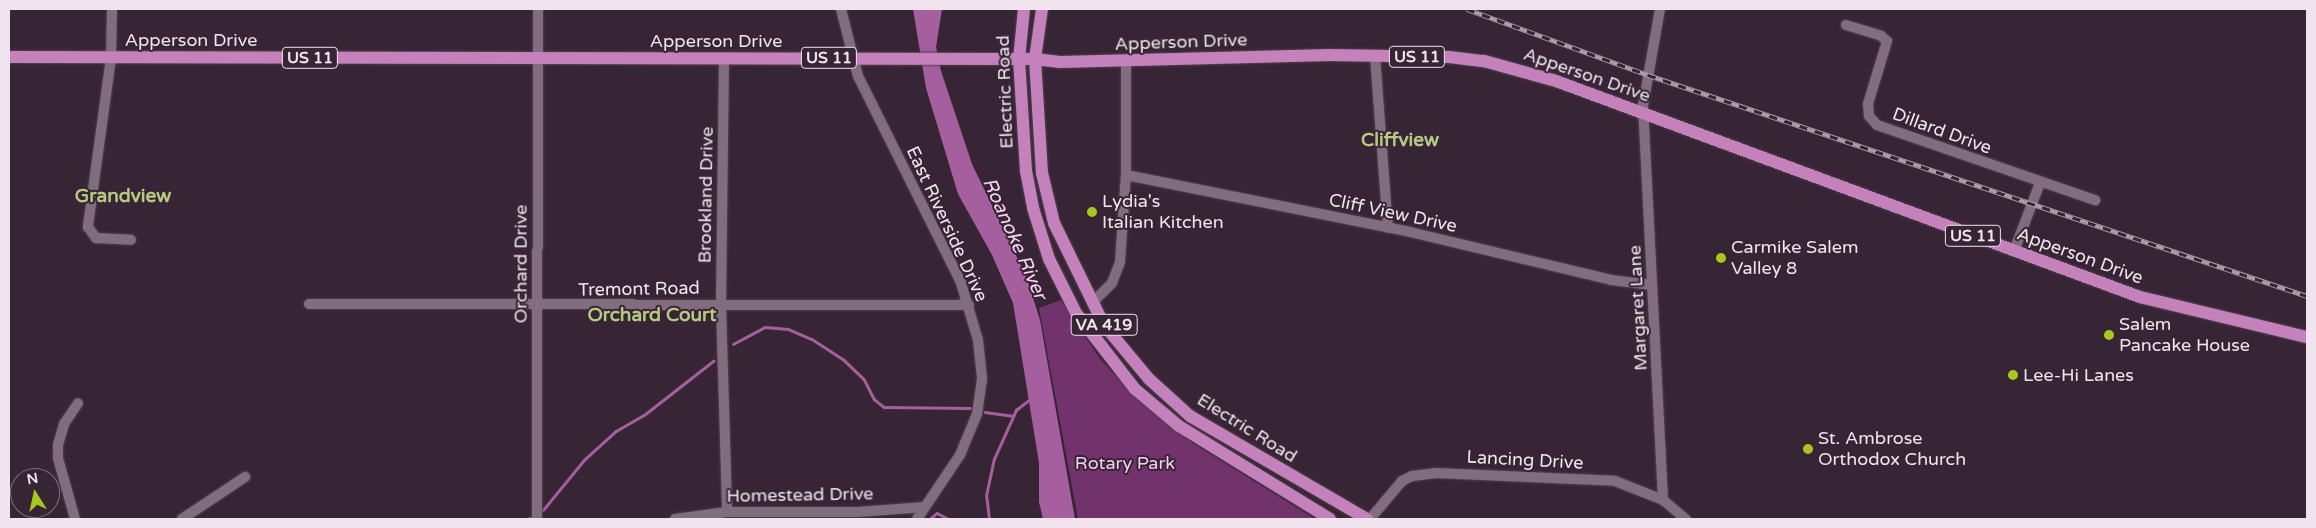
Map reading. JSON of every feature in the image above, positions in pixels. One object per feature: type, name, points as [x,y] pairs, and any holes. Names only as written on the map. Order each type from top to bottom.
[{"type":"main road","name":"Electric Road","points":[[1024,9],[1019,59],[1021,122],[1033,208],[1060,285],[1076,314],[1135,389],[1179,426],[1330,519]]},
{"type":"main road","name":"Electric Road","points":[[1042,9],[1035,59],[1040,159],[1049,205],[1064,248],[1092,304],[1120,346],[1149,380],[1190,416],[1368,519]]},
{"type":"main road","name":"Apperson Drive","points":[[9,57],[888,58],[1035,59],[1060,62],[1374,56],[1449,57],[1501,64],[1644,114],[2140,296],[2307,337]]},
{"type":"street","points":[[112,9],[111,58],[88,227],[96,238],[131,240]]},
{"type":"street","name":"Orchard Drive","points":[[537,519],[538,9]]},
{"type":"street","name":"East Riverside Drive","points":[[841,9],[854,58],[870,102],[938,232],[969,305],[981,361],[977,414],[960,454],[917,519]]},
{"type":"street","name":"Margaret Lane","points":[[1660,9],[1643,98],[1663,500]]},
{"type":"street","name":"Dillard Drive","points":[[1846,25],[1881,36],[1887,41],[1868,104],[1872,121],[2040,183],[2095,200]]},
{"type":"street","points":[[1374,56],[1388,228]]},
{"type":"street","name":"Brookland Drive","points":[[724,59],[721,305],[727,512]]},
{"type":"street","points":[[1092,304],[1112,282],[1117,273],[1125,220],[1126,61]]},
{"type":"street","name":"Cliff View Drive","points":[[1126,175],[1388,228],[1611,280],[1652,284]]},
{"type":"street","points":[[2014,251],[2040,183]]},
{"type":"street","name":"Tremont Road","points":[[309,304],[538,307],[969,305]]},
{"type":"street","points":[[75,519],[58,458],[58,446],[64,424],[78,403]]},
{"type":"street","name":"Lancing Drive","points":[[1368,519],[1393,489],[1412,476],[1423,473],[1615,481],[1663,500],[1686,519]]},
{"type":"street","points":[[182,519],[245,477]]},
{"type":"street","name":"Homestead Drive","points":[[675,519],[727,512],[848,512],[925,507]]},
{"type":"green space","name":"Rotary Park","points":[[1061,300],[1100,359],[1139,401],[1191,442],[1315,519],[1078,519],[1039,308]]},
{"type":"shaded area","points":[[913,9],[942,9],[936,47],[941,71],[972,164],[1026,276],[1040,320],[1075,519],[1043,519],[1039,502],[1039,463],[1013,303],[992,255],[958,194],[926,88]]},
{"type":"waterway","points":[[733,344],[765,327],[788,329],[812,339],[843,359],[864,379],[874,399],[884,407],[970,408]]},
{"type":"waterway","points":[[543,510],[584,460],[616,431],[644,415],[713,361]]},
{"type":"waterway","points":[[989,519],[986,496],[994,459],[1016,410],[1030,399]]},
{"type":"waterway","points":[[985,412],[1012,416]]},
{"type":"waterway","points":[[930,519],[937,513],[949,519]]},
{"type":"railway","points":[[1467,9],[1648,75],[2307,296]]},
{"type":"place","name":"Lydia's Italian Kitchen","points":[[1092,212]]},
{"type":"place","name":"Carmike Salem Valley 8","points":[[1721,258]]},
{"type":"place","name":"Salem Pancake House","points":[[2109,335]]},
{"type":"place","name":"Lee-Hi Lanes","points":[[2013,375]]},
{"type":"place","name":"St. Ambrose Orthodox Church","points":[[1808,449]]},
{"type":"district","name":"Cliffview","points":[[1400,141]]},
{"type":"district","name":"Grandview","points":[[123,197]]},
{"type":"district","name":"Orchard Court","points":[[652,316]]},
{"type":"water label","name":"Roanoke River","points":[[1014,239]]}]
